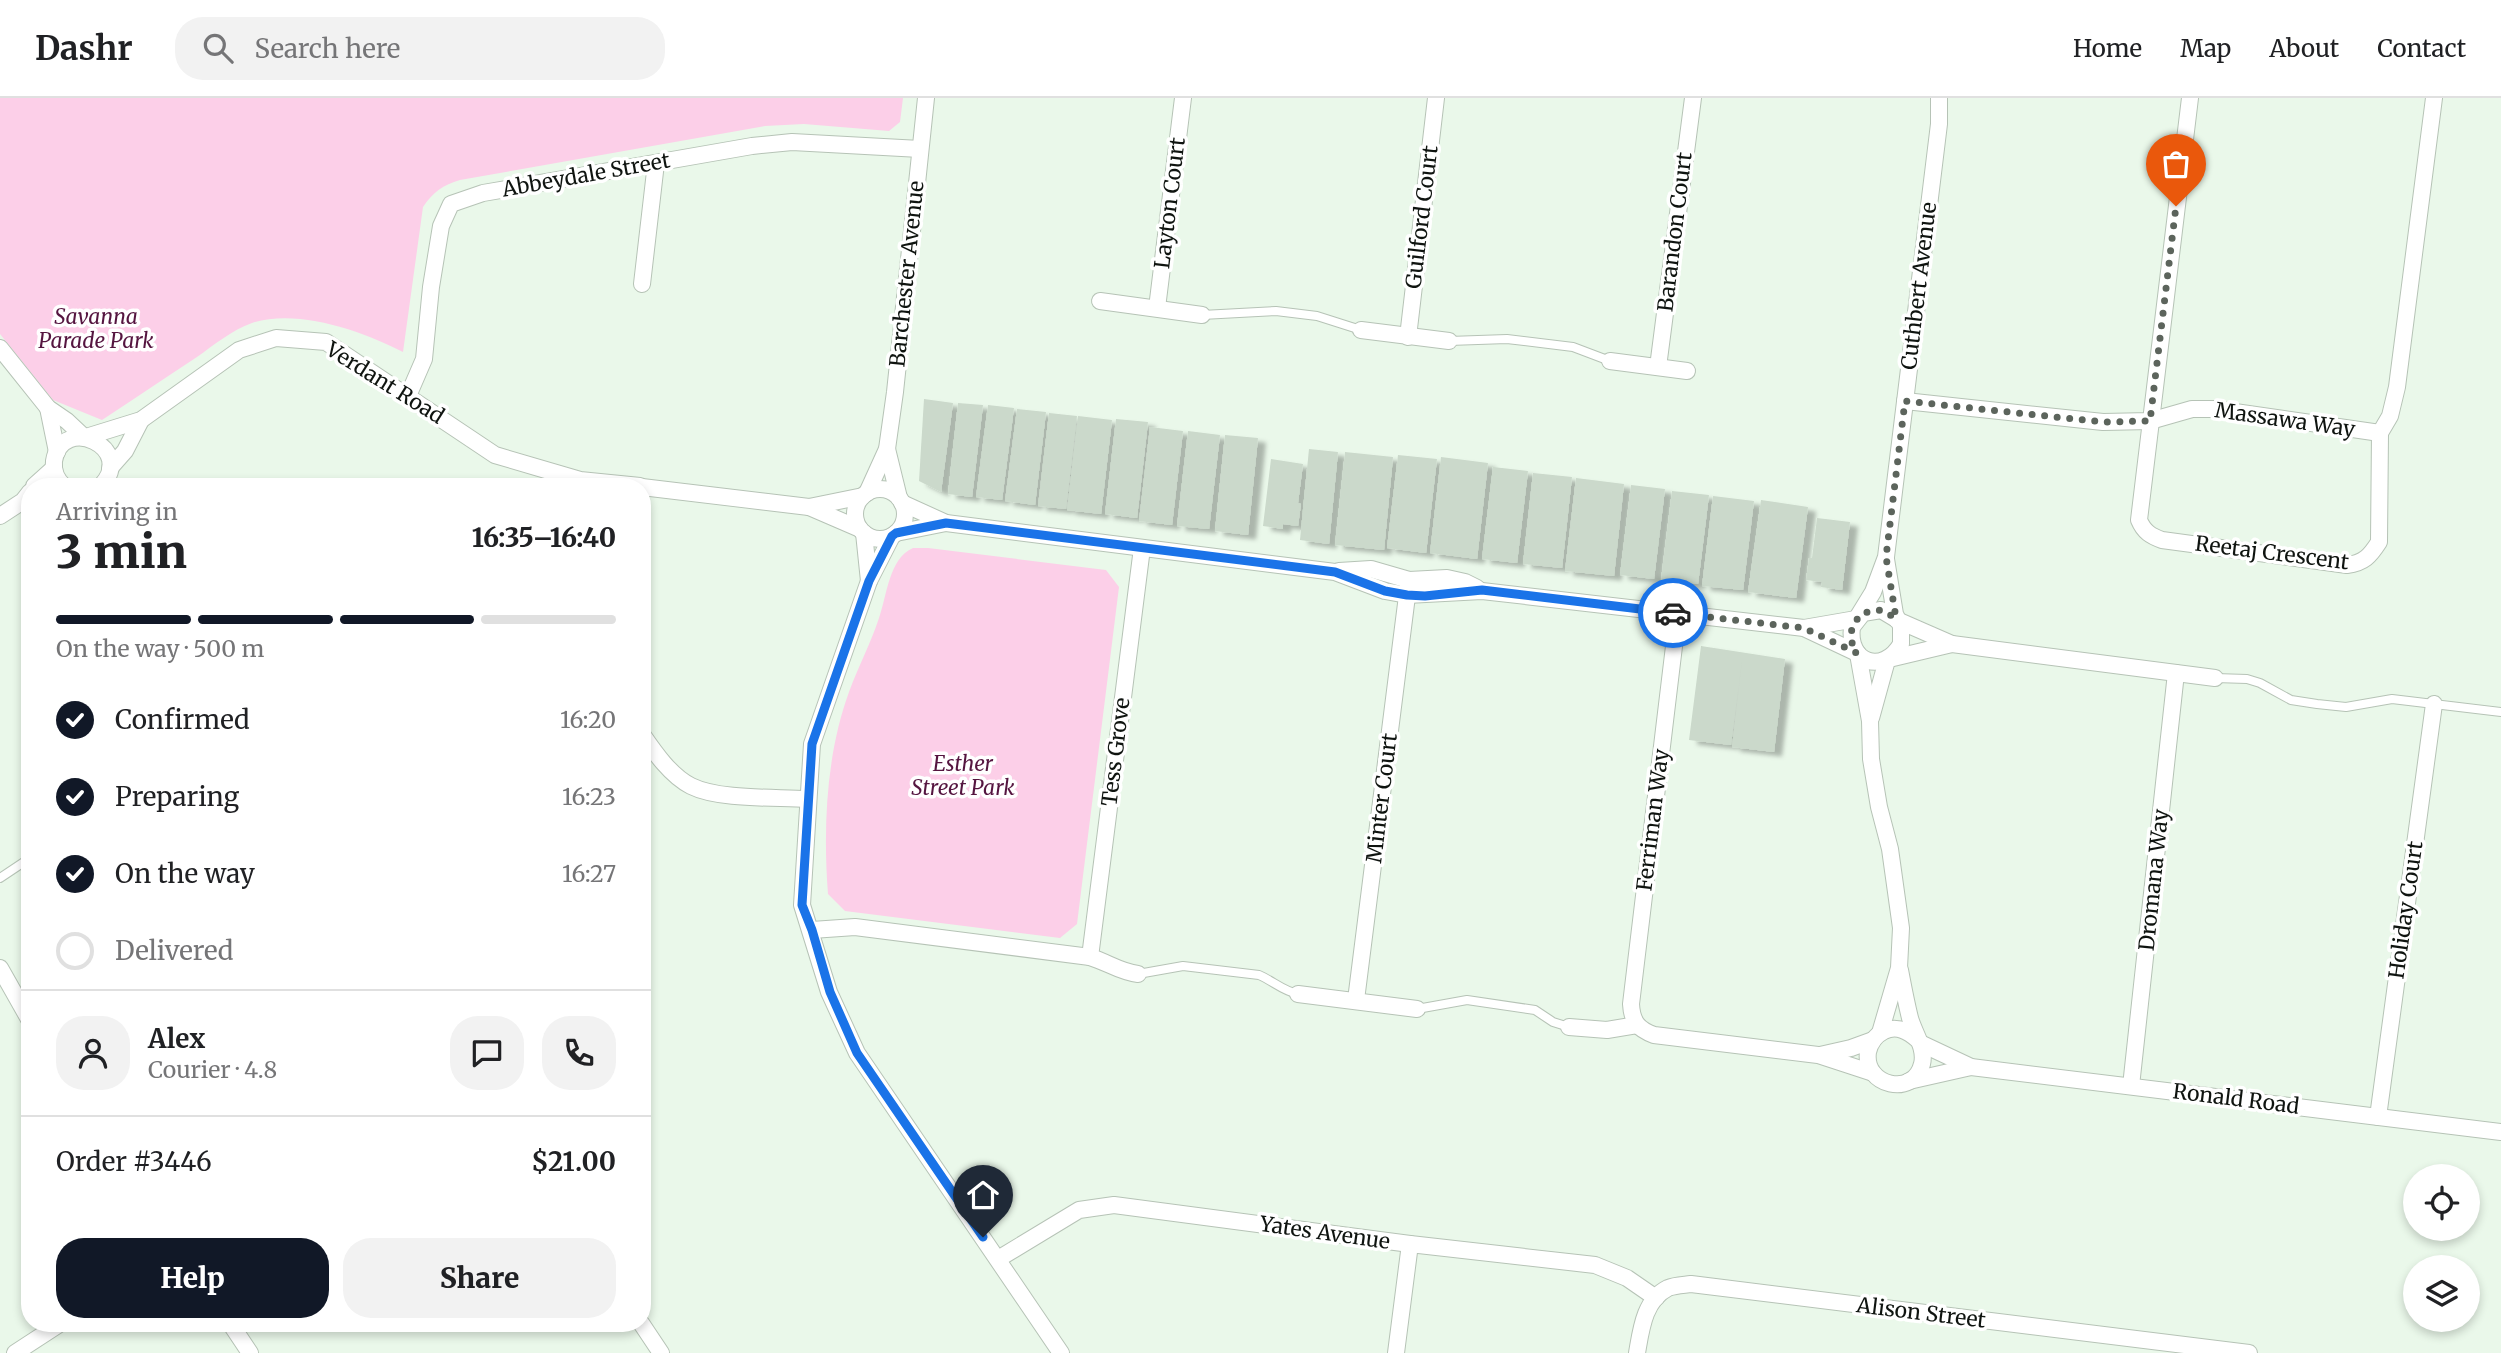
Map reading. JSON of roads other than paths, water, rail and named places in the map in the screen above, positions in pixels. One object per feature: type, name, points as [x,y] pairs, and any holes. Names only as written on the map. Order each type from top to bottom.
[{"type":"street","name":"Barchester Avenue","points":[[865,495],[887,449],[926,98]]},
{"type":"street","name":"Layton Court","points":[[1157,308],[1183,98]]},
{"type":"street","name":"Guilford Court","points":[[1408,337],[1436,98]]},
{"type":"street","name":"Barandon Court","points":[[1658,367],[1693,98]]},
{"type":"street","name":"Cuthbert Avenue","points":[[1857,619],[1873,592],[1886,557],[1939,124],[1939,98]]},
{"type":"street","name":"Reetaj Crescent","points":[[2190,98],[2139,509],[2142,527],[2151,536],[2162,540],[2347,565],[2360,563],[2371,555],[2379,542],[2380,433],[2390,416],[2397,387],[2434,98]]},
{"type":"street","name":"Abbeydale Street","points":[[408,396],[424,359],[431,287],[441,226],[451,204],[483,193],[752,146],[792,142],[920,149]]},
{"type":"street","points":[[642,284],[656,163]]},
{"type":"street","points":[[1100,301],[1202,315]]},
{"type":"street","points":[[1361,330],[1449,341]]},
{"type":"street","name":"Verdant Road","points":[[55,460],[68,441],[141,420],[239,350],[276,338],[326,342],[495,455],[573,478]]},
{"type":"street","points":[[0,348],[48,408],[104,448],[110,460],[107,478]]},
{"type":"street","points":[[1610,361],[1687,371]]},
{"type":"street","name":"Massawa Way","points":[[1905,401],[2103,422],[2150,421],[2192,409],[2214,409],[2380,433]]},
{"type":"street","points":[[48,408],[57,478]]},
{"type":"street","name":"Verdant Road","points":[[108,478],[141,420]]},
{"type":"street","name":"Barchester Avenue","points":[[887,449],[900,500]]},
{"type":"street","points":[[40,478],[55,460]]},
{"type":"street","name":"Verdant Road","points":[[651,488],[809,507],[862,531]]},
{"type":"street","points":[[869,581],[862,531],[855,512],[865,495],[884,489],[946,523],[1335,572],[1385,591],[1408,588],[1425,596],[1482,590],[1804,628],[1857,619],[1872,610],[1881,610],[1952,644],[2215,678]]},
{"type":"street","name":"Verdant Road","points":[[809,507],[865,495]]},
{"type":"street","points":[[900,500],[904,519],[869,581],[812,744],[802,905],[830,992],[857,1053],[1061,1353]]},
{"type":"street","points":[[0,516],[21,502]]},
{"type":"street","points":[[862,531],[877,539],[946,523]]},
{"type":"street","name":"Tess Grove","points":[[1090,957],[1142,548]]},
{"type":"street","name":"Cuthbert Avenue","points":[[1886,557],[1897,619]]},
{"type":"street","name":"Minter Court","points":[[1356,1000],[1408,588]]},
{"type":"street","name":"Ferriman Way","points":[[1637,1025],[1632,1018],[1630,1004],[1678,613]]},
{"type":"street","points":[[1857,619],[1850,636],[1857,654],[1870,721],[1871,759],[1896,887],[1901,928],[1899,968],[1877,1036],[1868,1055],[1868,1065],[1873,1073],[1881,1081],[1890,1084],[1909,1082],[1922,1068],[1923,1058],[1910,1018],[1899,968]]},
{"type":"street","points":[[1870,721],[1888,659],[1901,644],[1903,635],[1897,619]]},
{"type":"street","points":[[1804,628],[1870,661],[1952,644]]},
{"type":"street","name":"Dromana Way","points":[[2131,1086],[2176,673]]},
{"type":"street","name":"Holiday Court","points":[[2378,1117],[2434,704]]},
{"type":"street","points":[[651,747],[661,761],[691,786],[732,795],[807,799]]},
{"type":"street","points":[[812,930],[855,927],[1090,957],[1124,972],[1138,974]]},
{"type":"street","points":[[0,968],[21,1005]]},
{"type":"street","points":[[1297,995],[1417,1009]]},
{"type":"street","points":[[1569,1027],[1607,1030],[1637,1025],[1640,1030],[1654,1035],[1818,1055],[1873,1073]]},
{"type":"street","points":[[1818,1055],[1851,1048],[1899,1029],[1909,1032],[1919,1041]]},
{"type":"street","name":"Ronald Road","points":[[1919,1041],[1971,1067],[2501,1132]]},
{"type":"street","name":"Ronald Road","points":[[1909,1082],[1971,1067]]},
{"type":"street","name":"Yates Avenue","points":[[998,1259],[1079,1210],[1114,1205],[1595,1265],[1627,1278],[1656,1298]]},
{"type":"street","points":[[1396,1353],[1410,1244]]},
{"type":"street","name":"Alison Street","points":[[1656,1298],[1669,1287],[1691,1284],[2161,1348],[2249,1353]]},
{"type":"street","points":[[1637,1353],[1646,1311],[1656,1298]]},
{"type":"street","points":[[15,1353],[47,1332]]},
{"type":"street","points":[[236,1332],[250,1353]]},
{"type":"street","points":[[647,1332],[661,1353]]},
{"type":"lane","points":[[1202,315],[1276,311],[1317,316],[1361,330]]},
{"type":"lane","points":[[1449,341],[1507,338],[1573,346],[1610,361]]},
{"type":"lane","points":[[2215,678],[2247,679],[2291,699],[2317,704],[2346,707],[2392,699],[2501,712]]},
{"type":"lane","points":[[0,878],[21,864]]},
{"type":"lane","points":[[1138,974],[1183,967],[1259,975],[1297,995]]},
{"type":"lane","points":[[1417,1009],[1467,1000],[1535,1010],[1553,1022],[1569,1027]]},
{"type":"park label","name":"Savanna Parade Park","points":[[96,329]]},
{"type":"park label","name":"Esther Street Park","points":[[963,776]]}]
